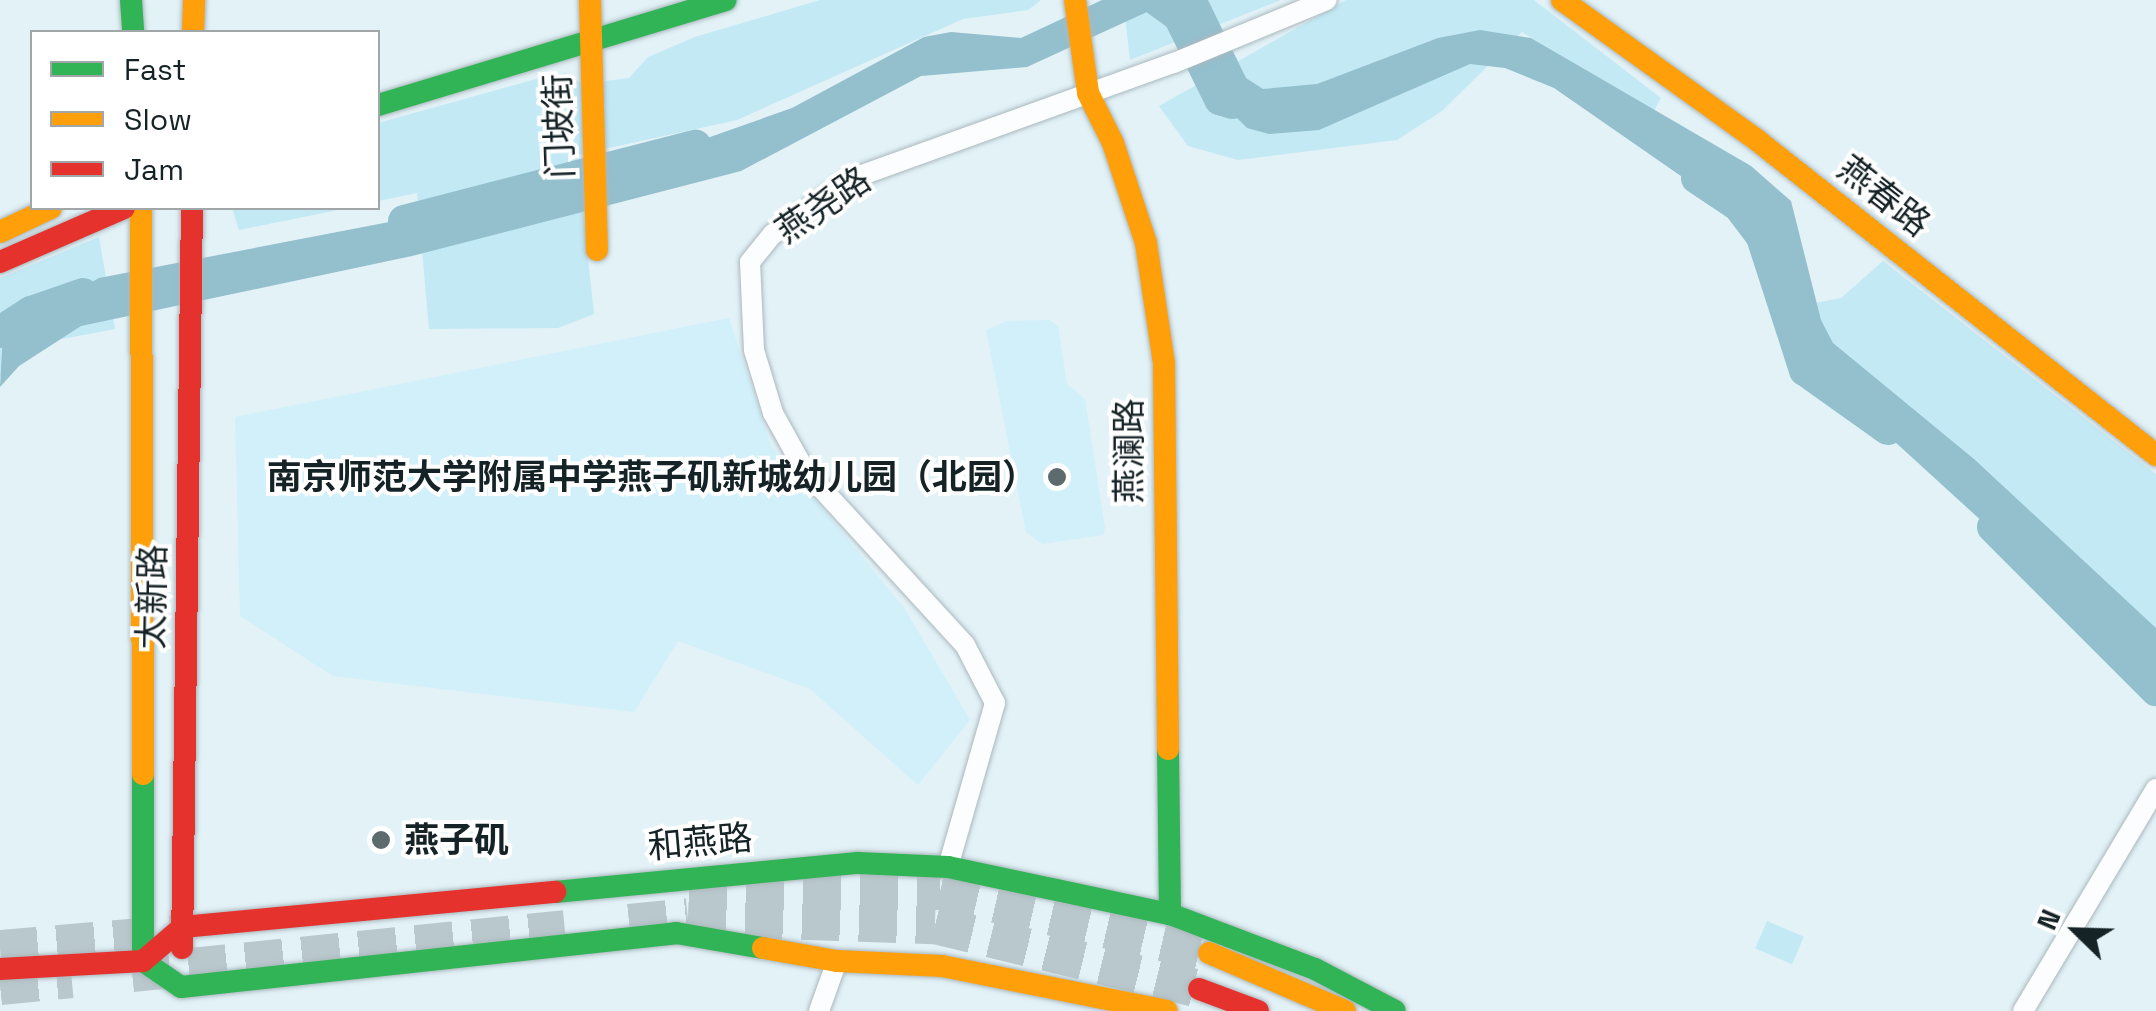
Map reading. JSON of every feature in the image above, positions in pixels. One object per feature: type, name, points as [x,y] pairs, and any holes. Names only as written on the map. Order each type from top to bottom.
[{"type":"main road","points":[[131,0],[133,30]]},
{"type":"main road","points":[[194,0],[194,30]]},
{"type":"main road","name":"门坡街","points":[[590,0],[597,250]]},
{"type":"main road","points":[[380,104],[591,36],[725,0]]},
{"type":"main road","name":"燕澜路","points":[[1075,0],[1088,93],[1113,143],[1146,243],[1164,364],[1170,914]]},
{"type":"main road","name":"燕春路","points":[[1562,0],[1758,140],[2156,455]]},
{"type":"main road","points":[[0,232],[47,210]]},
{"type":"main road","points":[[0,262],[119,210]]},
{"type":"main road","name":"太新路","points":[[141,210],[143,961]]},
{"type":"main road","name":"太新路","points":[[182,987],[191,218]]},
{"type":"main road","name":"和燕路","points":[[182,927],[838,865],[948,867],[1170,914],[1315,969],[1394,1011]]},
{"type":"main road","points":[[143,961],[182,927]]},
{"type":"main road","points":[[0,969],[143,961],[182,987],[676,932],[838,961],[942,966],[1167,1011]]},
{"type":"main road","points":[[1209,953],[1345,1011]]},
{"type":"main road","points":[[1198,989],[1258,1011]]},
{"type":"street","name":"燕尧路","points":[[948,867],[995,703],[964,645],[804,469],[774,414],[754,350],[750,262],[774,234],[851,179],[1174,63],[1327,0]]},
{"type":"street","points":[[2023,1011],[2156,789]]},
{"type":"street","points":[[819,1011],[838,961]]},
{"type":"street","points":[[182,987],[184,1011]]},
{"type":"shaded area","points":[[820,0],[1041,0],[1028,10],[963,19],[737,120],[577,155],[594,314],[558,328],[429,329],[417,193],[380,201],[380,122],[547,76],[566,73],[582,84],[629,78],[648,57],[695,37]]},
{"type":"shaded area","points":[[1102,0],[1208,0],[1246,78],[1263,89],[1317,84],[1438,38],[1480,30],[1531,38],[1751,166],[1791,201],[1821,320],[1833,343],[1974,459],[2156,628],[2156,680],[1803,358],[1772,243],[1738,204],[1691,183],[1554,88],[1505,68],[1470,64],[1319,130],[1269,134],[1247,128],[1217,98],[1190,30],[1147,12],[1027,67],[921,76],[741,171],[412,256],[81,326],[19,366],[0,387],[3,333],[99,278],[462,208],[645,160],[792,108],[924,37],[951,32],[1021,38]]},
{"type":"shaded area","points":[[1123,0],[1281,0],[1130,60]]},
{"type":"shaded area","points":[[1346,0],[1534,0],[1661,98],[1654,111],[1522,32],[1442,111],[1397,140],[1238,160],[1188,146],[1159,106]]},
{"type":"shaded area","points":[[233,210],[338,210],[239,230]]},
{"type":"shaded area","points":[[99,237],[115,329],[57,340],[0,377],[0,278]]},
{"type":"shaded area","points":[[1883,261],[2156,474],[2156,636],[1823,336],[1815,303],[1841,298]]},
{"type":"shaded area","points":[[729,318],[771,446],[905,609],[970,720],[918,785],[810,689],[678,641],[634,712],[333,676],[240,616],[235,417]]},
{"type":"shaded area","name":"南京师范大学附属中学燕子矶新城幼儿园（北园）","points":[[1050,320],[1058,326],[1067,384],[1085,399],[1105,528],[1103,535],[1042,544],[1026,532],[986,330],[1007,321]]},
{"type":"shaded area","points":[[1767,921],[1804,937],[1792,964],[1755,949]]},
{"type":"waterway","points":[[1157,0],[1179,16],[1220,99],[1232,103]]},
{"type":"waterway","points":[[404,221],[695,146]]},
{"type":"waterway","points":[[1697,178],[1739,206],[1762,237],[1805,370],[1888,429]]},
{"type":"waterway","points":[[0,332],[31,312],[83,294]]},
{"type":"waterway","points":[[1993,527],[2156,690]]},
{"type":"tunnel","points":[[689,891],[940,891],[1209,953]]},
{"type":"tunnel","points":[[629,923],[688,917],[935,925],[1199,989]]},
{"type":"tunnel","points":[[132,973],[565,929]]},
{"type":"tunnel","points":[[0,949],[176,934]]},
{"type":"tunnel","points":[[0,986],[72,979]]},
{"type":"traffic: fast","points":[[131,0],[133,30]]},
{"type":"traffic: fast","points":[[380,104],[725,0]]},
{"type":"traffic: fast","points":[[1168,749],[1170,914]]},
{"type":"traffic: fast","points":[[143,774],[143,961]]},
{"type":"traffic: fast","points":[[555,892],[858,863],[948,867],[1170,914],[1315,969],[1395,1011]]},
{"type":"traffic: fast","points":[[143,961],[181,987],[676,933],[763,948]]},
{"type":"traffic: slow","points":[[193,30],[194,0]]},
{"type":"traffic: slow","points":[[590,0],[597,250]]},
{"type":"traffic: slow","points":[[1075,0],[1088,93],[1113,143],[1146,243],[1164,364],[1168,749]]},
{"type":"traffic: slow","points":[[1562,0],[1758,141],[2156,455]]},
{"type":"traffic: slow","points":[[0,232],[47,210]]},
{"type":"traffic: slow","points":[[141,210],[143,774]]},
{"type":"traffic: slow","points":[[763,948],[837,961],[942,966],[1167,1011]]},
{"type":"traffic: slow","points":[[1209,953],[1345,1011]]},
{"type":"traffic: jam","points":[[0,262],[119,210]]},
{"type":"traffic: jam","points":[[182,948],[192,210]]},
{"type":"traffic: jam","points":[[0,969],[143,961],[183,927],[555,892]]},
{"type":"traffic: jam","points":[[1199,989],[1258,1011]]},
{"type":"place","name":"南京师范大学附属中学燕子矶新城幼儿园（北园）","points":[[1057,477]]},
{"type":"place","name":"燕子矶","points":[[381,840]]}]
